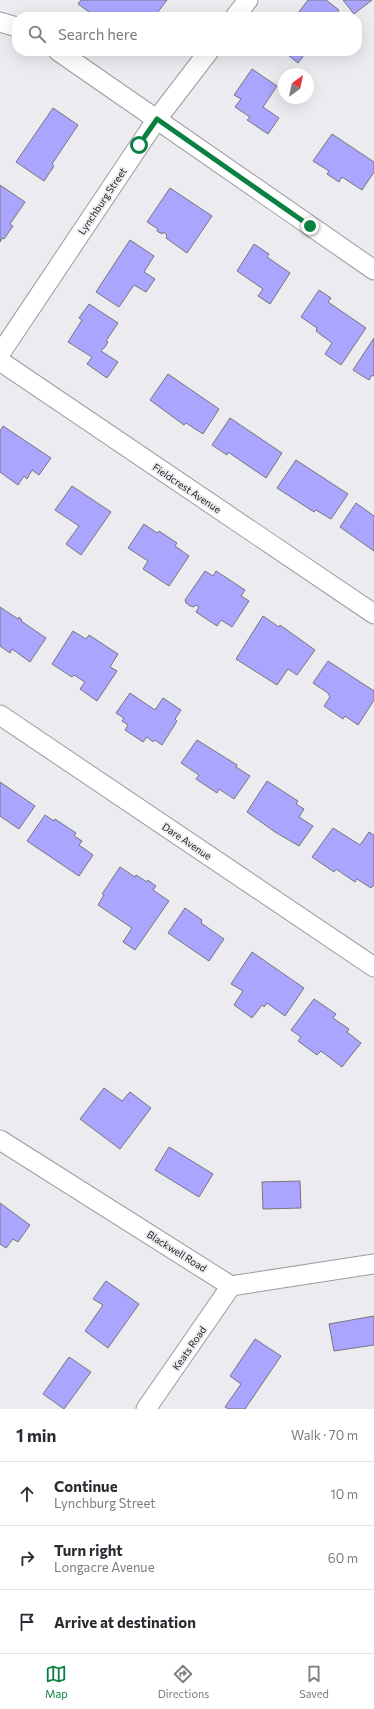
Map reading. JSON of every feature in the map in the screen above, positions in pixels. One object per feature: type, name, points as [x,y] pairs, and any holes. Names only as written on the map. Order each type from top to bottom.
[{"type":"street","points":[[239,12],[248,0]]},
{"type":"street","points":[[0,22],[12,26]]},
{"type":"street","points":[[65,56],[374,270]]},
{"type":"street","name":"Lynchburg Street","points":[[0,354],[157,119],[205,56]]},
{"type":"street","name":"Fieldcrest Avenue","points":[[0,361],[374,614]]},
{"type":"street","name":"Dare Avenue","points":[[0,715],[374,967]]},
{"type":"street","name":"Blackwell Road","points":[[0,1140],[231,1286]]},
{"type":"street","points":[[231,1286],[374,1264]]},
{"type":"street","name":"Keats Road","points":[[146,1409],[231,1286]]},
{"type":"building","points":[[81,0],[167,0],[158,12],[89,12],[78,4]]},
{"type":"building","points":[[308,0],[326,0],[339,10],[338,12],[299,12]]},
{"type":"building","points":[[343,0],[372,0],[357,12],[352,12]]},
{"type":"building","points":[[289,56],[303,56],[298,63]]},
{"type":"building","points":[[252,69],[277,86],[263,107],[279,118],[268,134],[247,120],[250,117],[235,107],[241,99],[234,95]]},
{"type":"building","points":[[53,108],[78,125],[52,164],[54,166],[44,181],[16,162]]},
{"type":"building","points":[[332,134],[374,162],[374,172],[362,190],[342,177],[339,182],[327,174],[329,171],[313,161]]},
{"type":"building","points":[[0,185],[25,202],[10,224],[13,226],[4,239],[2,238],[0,242]]},
{"type":"building","points":[[170,188],[212,216],[187,253],[166,238],[167,235],[163,232],[162,234],[157,231],[158,229],[147,222]]},
{"type":"building","points":[[130,240],[154,256],[144,272],[155,279],[146,292],[134,285],[119,307],[96,292]]},
{"type":"building","points":[[254,244],[269,254],[267,257],[290,273],[270,304],[258,296],[263,289],[237,271]]},
{"type":"building","points":[[319,290],[331,298],[328,302],[366,328],[341,365],[325,354],[332,343],[316,331],[317,328],[301,317]]},
{"type":"building","points":[[89,304],[118,323],[106,341],[108,342],[105,347],[101,351],[118,362],[107,378],[87,364],[92,357],[68,342],[82,320],[79,318]]},
{"type":"building","points":[[374,338],[374,376],[372,375],[369,380],[353,370]]},
{"type":"building","points":[[168,374],[219,409],[203,434],[186,423],[184,425],[150,400]]},
{"type":"building","points":[[230,418],[282,453],[266,478],[228,452],[227,455],[212,445]]},
{"type":"building","points":[[3,426],[51,458],[39,475],[32,470],[27,479],[24,476],[18,485],[0,472],[0,431]]},
{"type":"building","points":[[296,460],[348,494],[331,519],[316,510],[314,512],[277,488]]},
{"type":"building","points":[[72,486],[111,512],[81,555],[66,544],[79,526],[55,510]]},
{"type":"building","points":[[356,503],[374,516],[374,551],[340,527]]},
{"type":"building","points":[[144,524],[157,533],[159,531],[177,543],[175,546],[189,556],[169,586],[143,569],[148,561],[128,548]]},
{"type":"building","points":[[205,571],[213,576],[216,571],[245,590],[241,596],[249,601],[232,627],[221,620],[217,626],[196,612],[199,607],[196,605],[194,607],[190,606],[186,603],[185,600]]},
{"type":"building","points":[[0,607],[18,619],[19,617],[22,620],[21,621],[46,638],[30,662],[12,649],[10,653],[0,646]]},
{"type":"building","points":[[263,616],[279,627],[280,625],[315,650],[297,675],[288,669],[277,685],[236,659]]},
{"type":"building","points":[[73,631],[86,639],[89,635],[118,654],[110,667],[117,671],[97,701],[80,689],[85,682],[74,675],[72,677],[52,664]]},
{"type":"building","points":[[328,661],[374,691],[374,700],[358,725],[345,716],[343,719],[324,706],[330,697],[328,693],[313,683]]},
{"type":"building","points":[[130,693],[155,710],[163,698],[181,710],[175,719],[177,721],[162,745],[155,740],[153,742],[147,737],[143,742],[125,730],[128,725],[122,721],[124,718],[116,713]]},
{"type":"building","points":[[197,740],[237,765],[236,767],[250,776],[234,799],[219,789],[217,793],[196,779],[199,775],[181,763]]},
{"type":"building","points":[[267,781],[298,801],[296,804],[304,809],[299,817],[313,826],[299,846],[275,832],[247,812]]},
{"type":"building","points":[[0,782],[35,806],[19,829],[0,816]]},
{"type":"building","points":[[45,815],[54,821],[55,819],[76,833],[74,836],[82,841],[79,845],[93,855],[79,876],[27,841]]},
{"type":"building","points":[[333,828],[360,845],[369,832],[374,835],[374,885],[371,888],[357,879],[355,882],[336,869],[334,872],[312,857]]},
{"type":"building","points":[[120,867],[135,877],[136,875],[147,882],[148,880],[156,886],[153,890],[169,901],[135,950],[123,942],[132,928],[98,905],[104,895],[102,894]]},
{"type":"building","points":[[185,908],[202,920],[201,923],[224,939],[209,961],[168,933]]},
{"type":"building","points":[[252,952],[304,988],[285,1016],[267,1003],[264,1007],[262,1005],[252,1018],[234,1005],[243,991],[231,984]]},
{"type":"building","points":[[314,999],[336,1014],[333,1018],[349,1029],[347,1032],[361,1043],[342,1067],[321,1051],[317,1055],[298,1041],[301,1037],[291,1030]]},
{"type":"building","points":[[104,1088],[122,1101],[130,1092],[151,1108],[120,1149],[80,1119]]},
{"type":"building","points":[[169,1147],[213,1174],[199,1197],[155,1170]]},
{"type":"building","points":[[300,1181],[301,1208],[263,1209],[262,1182]]},
{"type":"building","points":[[0,1203],[30,1225],[18,1242],[13,1239],[6,1248],[0,1244]]},
{"type":"building","points":[[106,1281],[139,1304],[108,1348],[85,1331],[103,1305],[93,1299]]},
{"type":"building","points":[[374,1316],[374,1345],[334,1351],[329,1324]]},
{"type":"building","points":[[255,1339],[281,1356],[245,1409],[229,1409],[225,1407],[241,1384],[230,1376]]},
{"type":"building","points":[[69,1357],[91,1372],[64,1409],[43,1394]]},
{"type":"route","points":[[139,145],[157,119],[310,226]]}]
